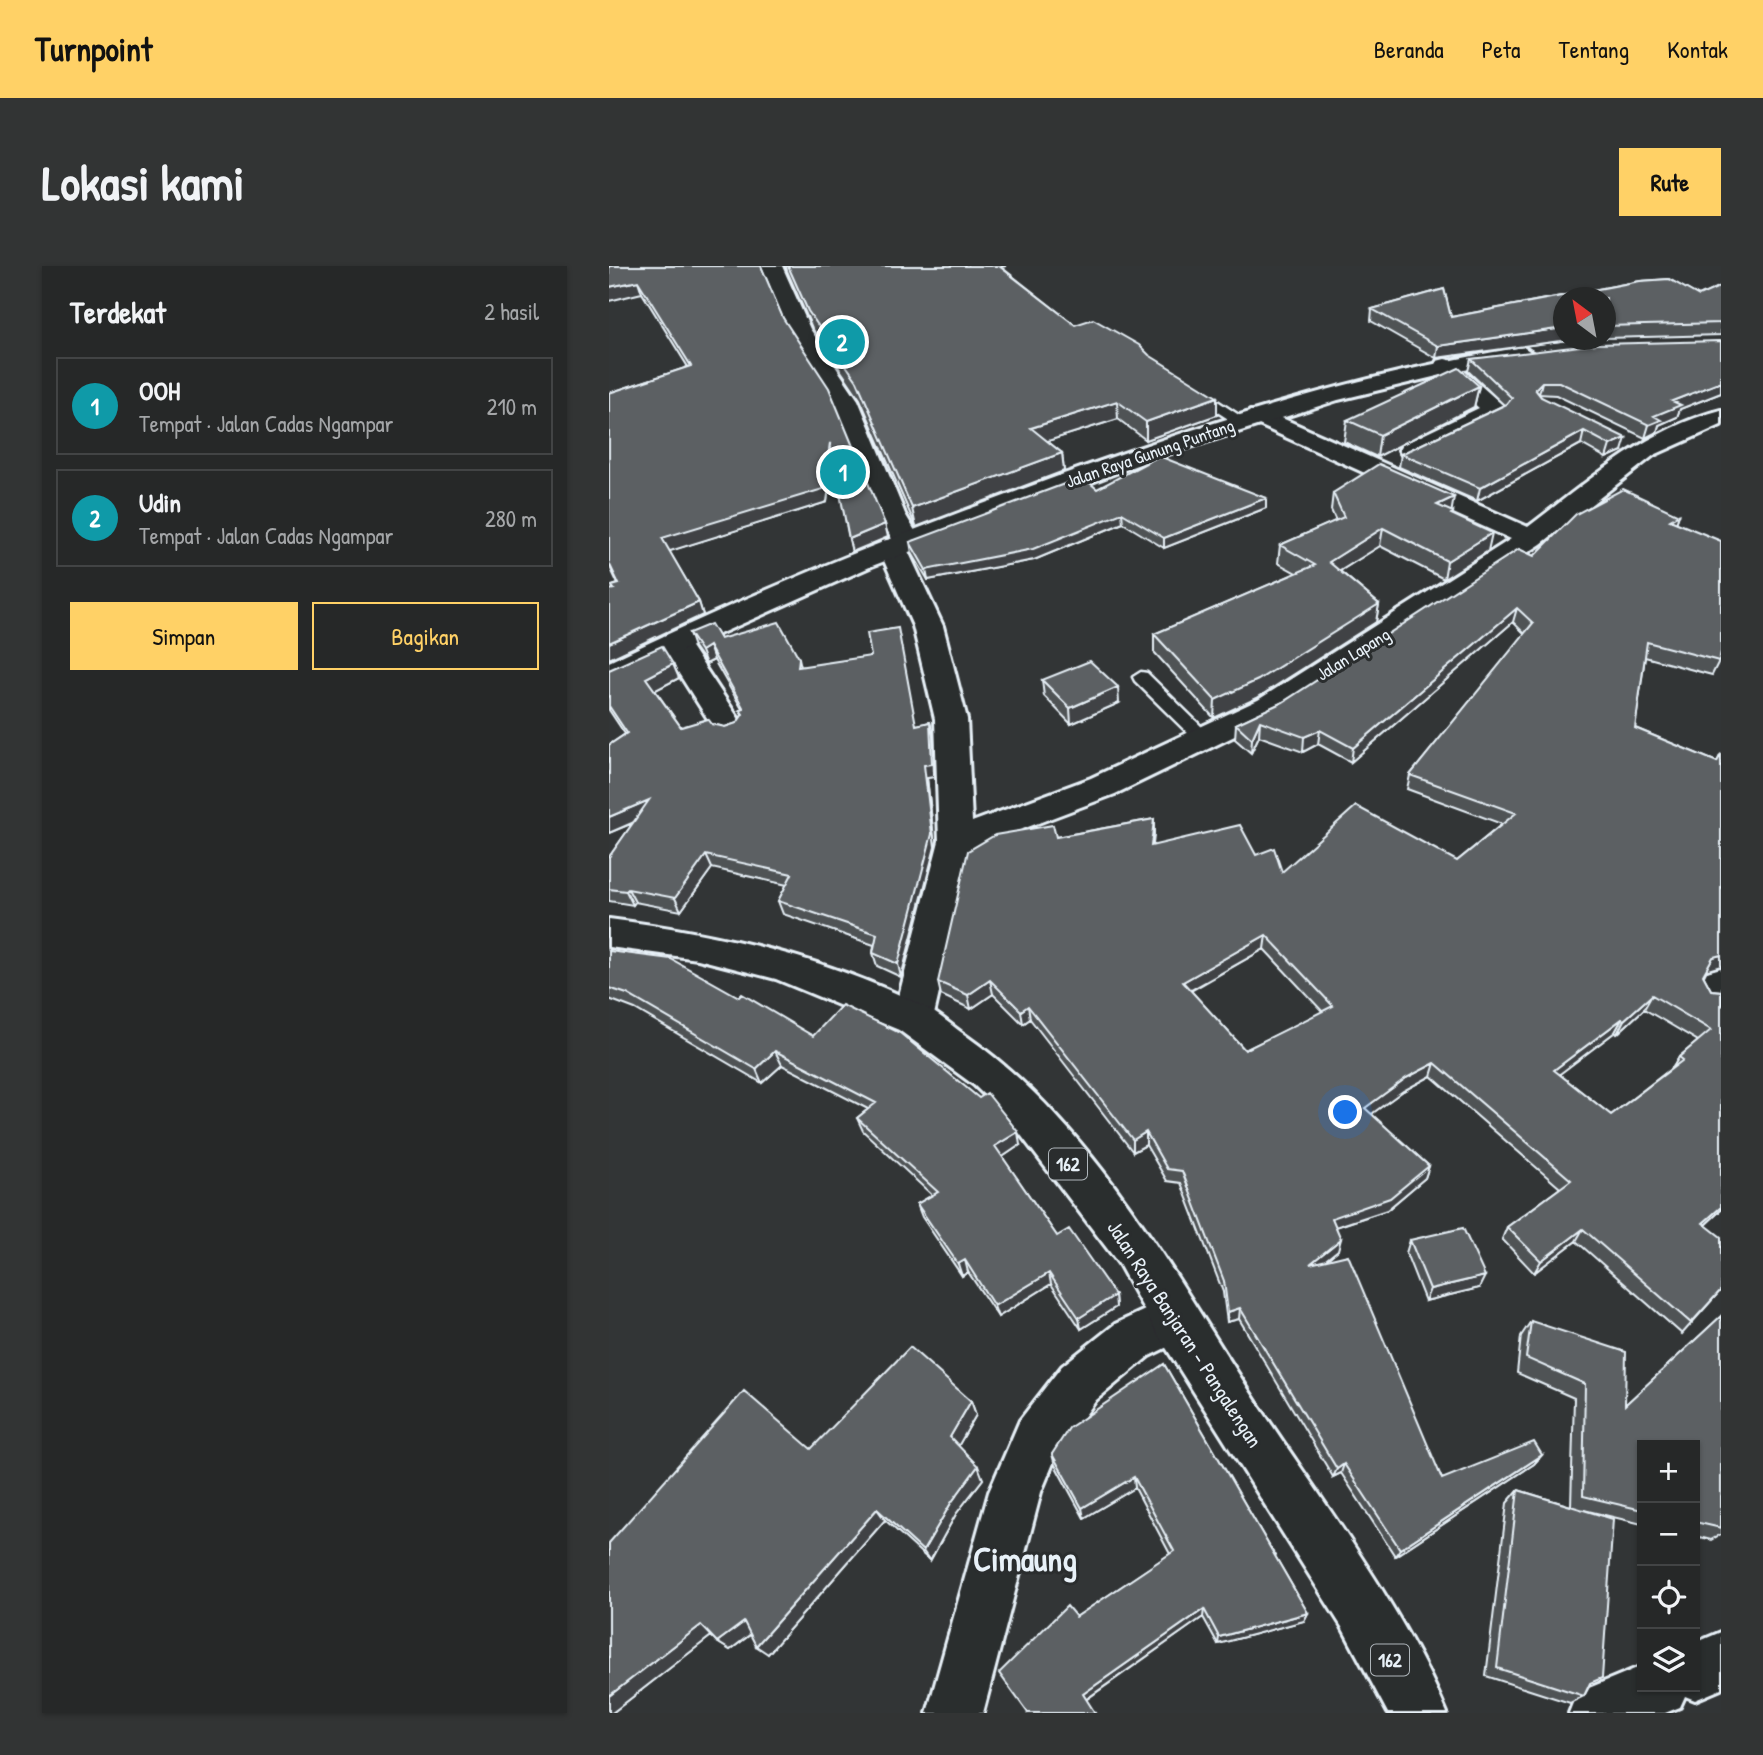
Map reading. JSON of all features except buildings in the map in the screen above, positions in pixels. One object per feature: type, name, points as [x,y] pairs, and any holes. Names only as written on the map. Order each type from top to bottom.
[{"type":"street","points":[[772,266],[799,329],[846,400],[882,492],[927,626],[951,719],[956,841],[913,1018]]},
{"type":"street","name":"Jalan Raya Gunung Puntang","points":[[609,674],[674,642],[900,544],[1107,466],[1249,419],[1445,366],[1551,350]]},
{"type":"street","points":[[1390,460],[1495,409],[1445,366]]},
{"type":"street","name":"Jalan Lapang","points":[[956,841],[1103,786],[1269,706],[1531,538],[1633,444],[1721,418]]},
{"type":"street","points":[[1249,419],[1531,538]]},
{"type":"street","points":[[674,642],[729,727]]},
{"type":"street","name":"Jalan Raya Banjaran - Pangalengan","points":[[609,933],[698,945],[784,966],[913,1018],[988,1073],[1023,1107],[1135,1249],[1175,1319],[1361,1608],[1419,1713]]},
{"type":"street","points":[[955,1713],[1015,1492],[1038,1438],[1079,1383],[1132,1340],[1175,1319]]},
{"type":"street","points":[[1700,1670],[1721,1660]]},
{"type":"street","points":[[1597,1713],[1648,1692]]},
{"type":"lane","points":[[1177,380],[1249,419]]},
{"type":"lane","points":[[1141,677],[1203,738]]},
{"type":"place","name":"Udin","points":[[842,342]]},
{"type":"place","name":"OOH","points":[[843,472]]},
{"type":"district","name":"Cimaung","points":[[1025,1559]]}]
